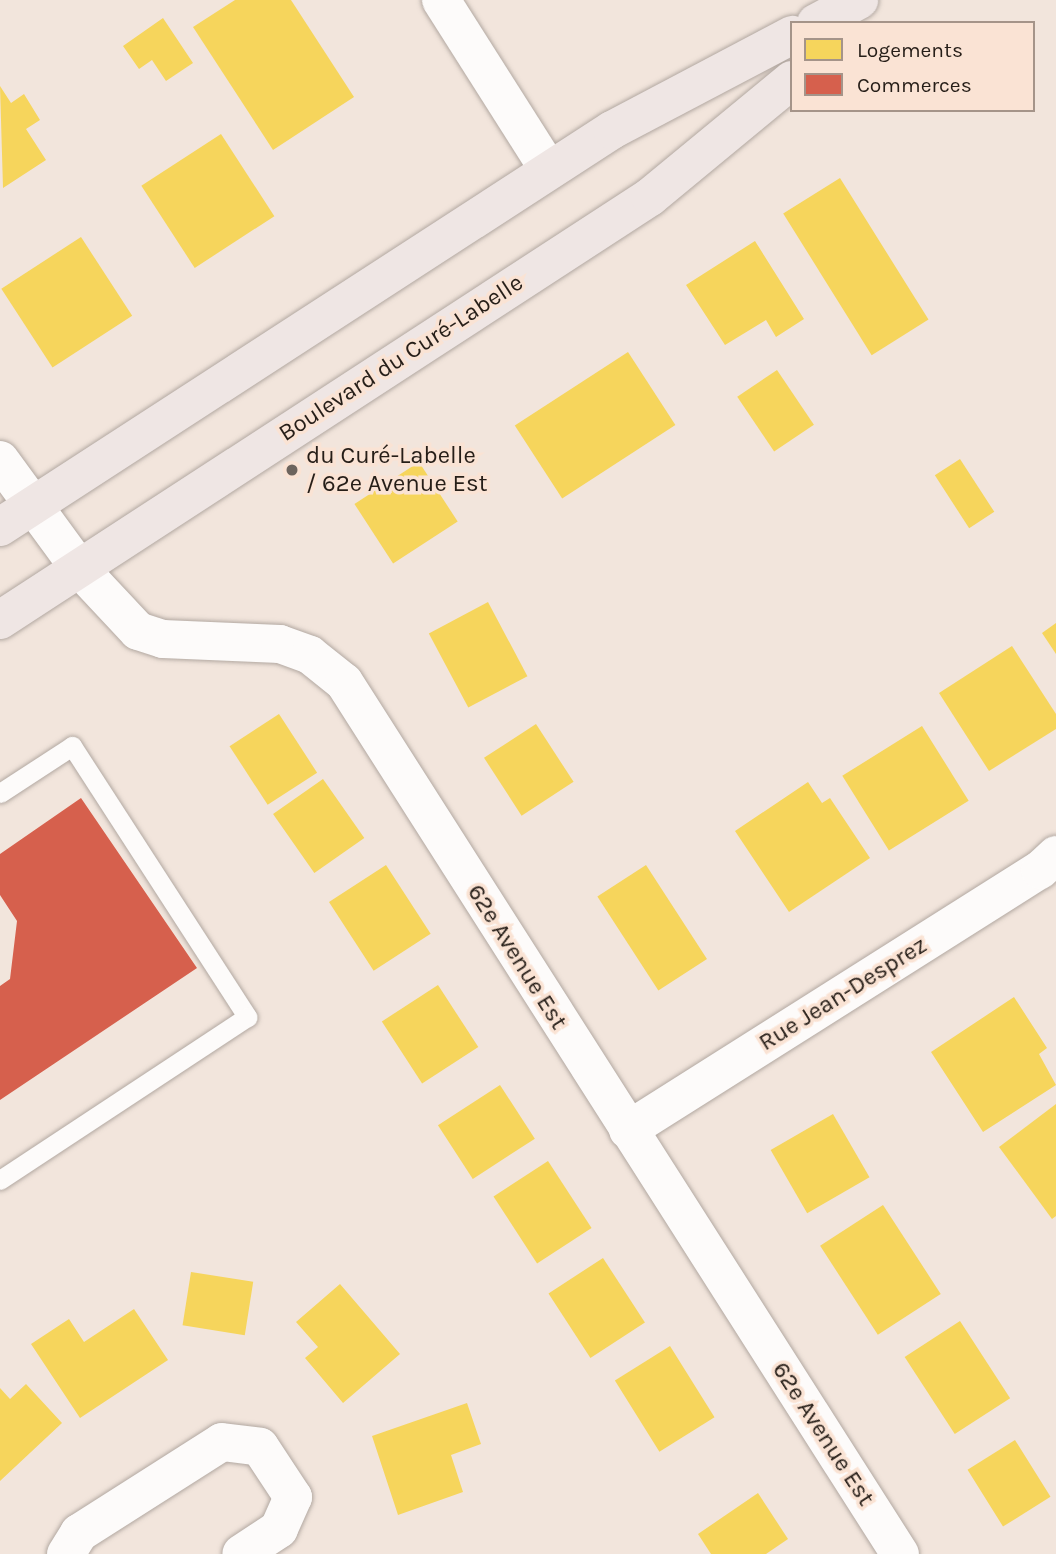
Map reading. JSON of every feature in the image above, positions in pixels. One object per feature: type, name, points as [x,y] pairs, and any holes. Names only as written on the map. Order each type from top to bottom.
[{"type":"main road","points":[[820,21],[859,0]]},
{"type":"main road","points":[[864,21],[890,0]]},
{"type":"main road","points":[[0,527],[612,130],[790,37]]},
{"type":"main road","name":"Boulevard du Curé-Labelle","points":[[0,621],[650,197],[790,82]]},
{"type":"street","points":[[442,0],[549,170]]},
{"type":"street","name":"62e Avenue Est","points":[[0,460],[31,506],[117,614],[147,636],[280,644],[333,671],[355,698],[900,1554]]},
{"type":"street","name":"Rue Jean-Desprez","points":[[628,1130],[1051,873]]},
{"type":"street","points":[[66,1554],[79,1534],[222,1442],[260,1447],[293,1497],[279,1529],[241,1554]]},
{"type":"lane","points":[[0,793],[72,746],[247,1017],[0,1181]]},
{"type":"building: Logements","points":[[235,0],[291,0],[354,97],[273,150],[193,27]]},
{"type":"building: Logements","points":[[163,18],[193,63],[166,81],[152,60],[139,69],[123,46]]},
{"type":"building: Logements","points":[[0,86],[11,103],[24,94],[40,120],[26,129],[46,160],[3,188]]},
{"type":"building: Logements","points":[[221,134],[274,216],[195,268],[141,186]]},
{"type":"building: Logements","points":[[840,178],[928,320],[872,355],[783,214]]},
{"type":"building: Logements","points":[[81,237],[132,316],[53,368],[1,289]]},
{"type":"building: Logements","points":[[755,241],[804,319],[776,337],[766,320],[725,345],[686,285]]},
{"type":"building: Logements","points":[[628,352],[675,425],[562,498],[515,426]]},
{"type":"building: Logements","points":[[777,370],[814,425],[774,452],[737,397]]},
{"type":"building: Logements","points":[[960,459],[994,512],[969,528],[935,475]]},
{"type":"building: Logements","points":[[419,462],[458,522],[393,563],[354,504]]},
{"type":"building: Logements","points":[[488,602],[527,676],[468,708],[429,633]]},
{"type":"building: Logements","points":[[1056,623],[1056,654],[1042,633]]},
{"type":"building: Logements","points":[[1012,646],[1056,714],[1056,729],[989,771],[939,693]]},
{"type":"building: Logements","points":[[279,714],[317,773],[268,805],[230,746]]},
{"type":"building: Logements","points":[[536,724],[574,782],[522,816],[484,758]]},
{"type":"building: Logements","points":[[922,726],[969,801],[889,850],[842,776]]},
{"type":"building: Logements","points":[[323,779],[364,838],[314,873],[273,814]]},
{"type":"building: Logements","points":[[808,782],[822,803],[830,798],[870,858],[789,912],[735,831]]},
{"type":"building: Logements","points":[[386,865],[431,934],[374,971],[329,902]]},
{"type":"building: Logements","points":[[646,865],[707,959],[658,991],[597,897]]},
{"type":"building: Logements","points":[[438,985],[478,1047],[422,1084],[382,1021]]},
{"type":"building: Logements","points":[[1014,997],[1047,1048],[1039,1054],[1056,1085],[983,1132],[931,1052]]},
{"type":"building: Logements","points":[[500,1085],[535,1139],[473,1179],[438,1125]]},
{"type":"building: Logements","points":[[1056,1104],[1056,1216],[1052,1219],[999,1147]]},
{"type":"building: Logements","points":[[833,1114],[870,1177],[807,1213],[771,1150]]},
{"type":"building: Logements","points":[[548,1161],[592,1228],[537,1263],[493,1196]]},
{"type":"building: Logements","points":[[883,1205],[941,1294],[878,1335],[820,1246]]},
{"type":"building: Logements","points":[[603,1258],[645,1323],[590,1358],[548,1293]]},
{"type":"building: Logements","points":[[191,1272],[253,1282],[245,1335],[183,1325]]},
{"type":"building: Logements","points":[[340,1284],[400,1354],[343,1403],[305,1358],[318,1347],[296,1322]]},
{"type":"building: Logements","points":[[134,1309],[168,1360],[80,1418],[31,1344],[69,1319],[84,1342]]},
{"type":"building: Logements","points":[[960,1321],[1010,1398],[955,1434],[905,1357]]},
{"type":"building: Logements","points":[[670,1346],[715,1417],[659,1452],[615,1380]]},
{"type":"building: Logements","points":[[26,1384],[62,1423],[0,1481],[0,1388],[10,1399]]},
{"type":"building: Logements","points":[[467,1403],[481,1444],[451,1455],[463,1492],[398,1515],[372,1436]]},
{"type":"building: Logements","points":[[1015,1440],[1051,1497],[1003,1526],[968,1470]]},
{"type":"building: Logements","points":[[758,1493],[788,1539],[766,1554],[711,1554],[698,1534]]},
{"type":"building: Commerces","points":[[81,798],[197,968],[0,1100],[0,986],[10,979],[17,921],[0,895],[0,854]]},
{"type":"place","name":"du Curé-Labelle / 62e Avenue Est","points":[[292,470]]}]
